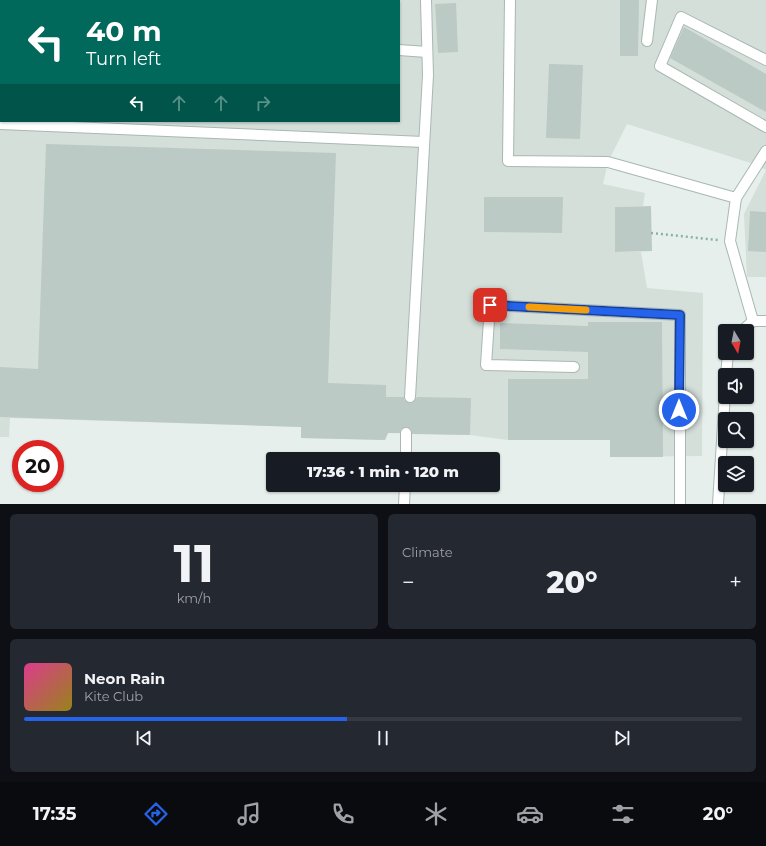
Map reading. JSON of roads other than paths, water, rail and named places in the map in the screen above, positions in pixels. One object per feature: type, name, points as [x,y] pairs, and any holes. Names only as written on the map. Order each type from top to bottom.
[{"type":"lane","points":[[410,397],[424,142],[427,52],[426,0]]},
{"type":"lane","points":[[510,0],[508,161],[608,162],[736,198]]},
{"type":"lane","points":[[647,41],[652,0]]},
{"type":"lane","points":[[766,60],[681,17],[660,66],[766,127]]},
{"type":"lane","points":[[400,50],[427,52]]},
{"type":"lane","points":[[0,124],[424,142]]},
{"type":"lane","points":[[753,321],[730,242],[736,198],[766,152]]},
{"type":"lane","points":[[574,367],[486,365],[490,305],[680,315],[680,504]]},
{"type":"lane","points":[[750,324],[753,321],[766,321]]},
{"type":"lane","points":[[718,504],[724,404]]},
{"type":"lane","points":[[406,433],[406,452]]},
{"type":"lane","points":[[404,504],[405,492]]}]
